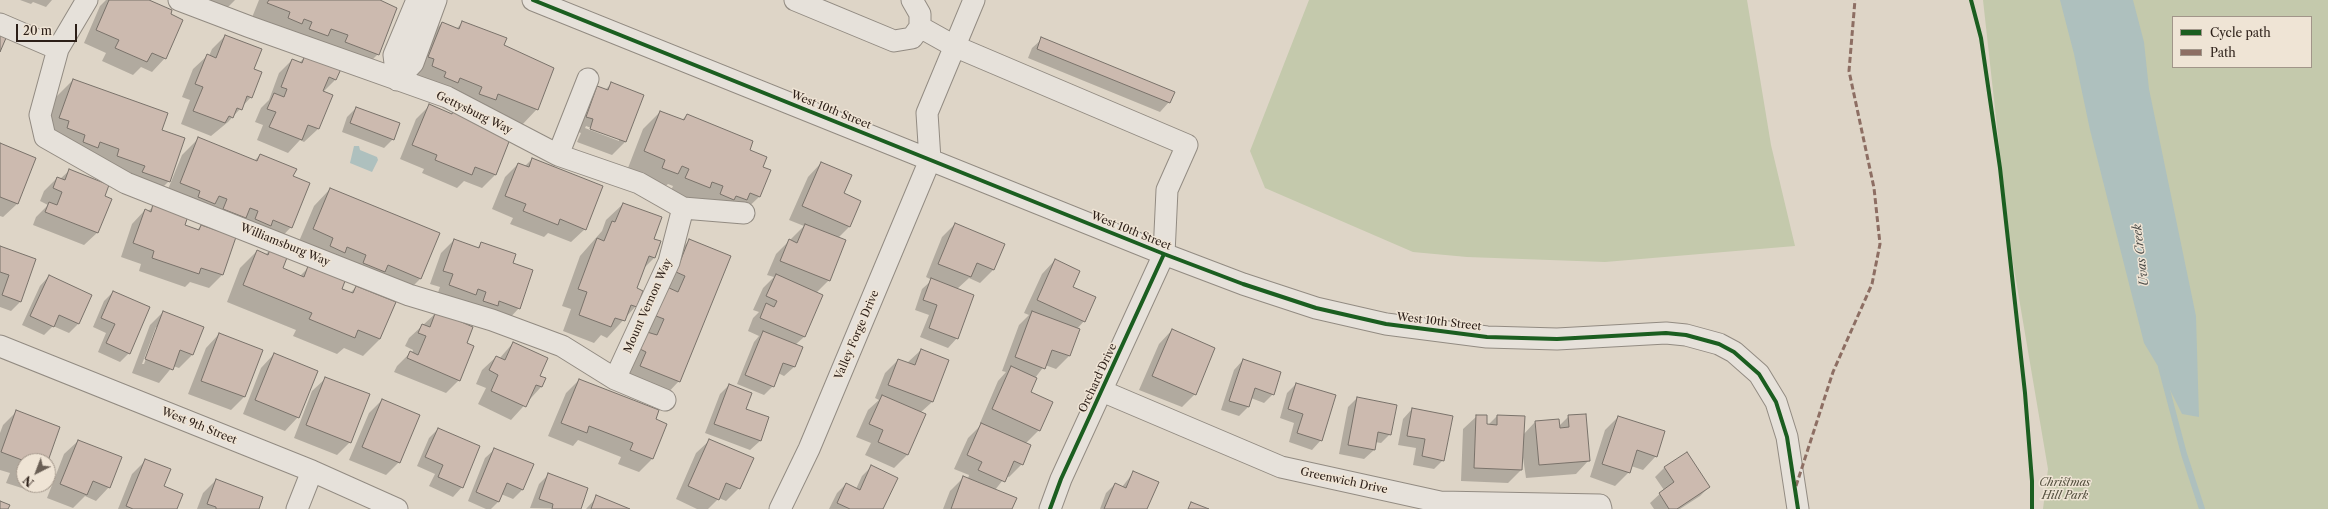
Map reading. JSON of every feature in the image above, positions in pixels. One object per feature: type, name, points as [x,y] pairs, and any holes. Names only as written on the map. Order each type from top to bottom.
[{"type":"street","name":"Williamsburg Way","points":[[87,0],[58,49],[40,115],[45,137],[126,183],[409,295],[492,320],[562,346],[615,379],[665,400]]},
{"type":"street","name":"Gettysburg Way","points":[[179,0],[447,97],[558,155],[639,183],[683,208],[744,213]]},
{"type":"street","points":[[397,80],[394,55],[417,0]]},
{"type":"street","points":[[397,80],[413,63],[436,0]]},
{"type":"street","name":"West 10th Street","points":[[533,0],[1164,254],[1278,296],[1316,308],[1386,324],[1452,334],[1521,339],[1666,333],[1686,335],[1719,344],[1747,362],[1759,374],[1776,402],[1787,437],[1798,509]]},
{"type":"street","points":[[795,0],[894,42],[912,38],[920,27],[920,14],[912,0]]},
{"type":"street","points":[[930,160],[927,113],[974,0]]},
{"type":"street","points":[[0,24],[58,49]]},
{"type":"street","points":[[920,27],[954,46],[1187,145],[1167,190],[1164,254]]},
{"type":"street","points":[[558,155],[588,78]]},
{"type":"street","name":"Valley Forge Drive","points":[[780,509],[809,449],[930,160]]},
{"type":"street","name":"Mount Vernon Way","points":[[615,379],[669,262],[683,208]]},
{"type":"street","name":"Orchard Drive","points":[[1050,509],[1061,479],[1164,254]]},
{"type":"street","name":"West 9th Street","points":[[0,346],[312,471],[397,509]]},
{"type":"street","name":"Greenwich Drive","points":[[1102,391],[1280,468],[1440,502],[1600,507]]},
{"type":"street","points":[[297,509],[312,471]]},
{"type":"green space","points":[[1309,0],[1747,0],[1771,145],[1795,246],[1605,262],[1467,257],[1413,252],[1265,188],[1250,151]]},
{"type":"green space","name":"Christmas Hill Park","points":[[1983,0],[2328,0],[2328,509],[2043,509],[2048,469],[2010,245]]},
{"type":"water","points":[[2060,0],[2133,0],[2144,42],[2149,89],[2196,316],[2199,417],[2182,414],[2159,368],[2144,343],[2090,130],[2074,54]]},
{"type":"water","points":[[354,146],[359,146],[360,150],[377,157],[378,160],[372,172],[350,163]]},
{"type":"building","points":[[109,0],[149,0],[172,10],[171,14],[183,20],[166,59],[152,53],[147,62],[115,48],[119,40],[96,30]]},
{"type":"building","points":[[269,0],[380,0],[397,8],[379,55],[345,42],[348,35],[331,29],[328,36],[309,29],[312,22],[304,19],[302,24],[288,18],[290,12],[267,3]]},
{"type":"building","points":[[462,21],[507,38],[504,45],[554,68],[538,110],[498,94],[496,100],[479,94],[482,87],[460,78],[458,83],[444,77],[446,72],[432,66],[434,59],[428,57],[442,22],[459,29]]},
{"type":"building","points":[[0,35],[6,38],[0,52]]},
{"type":"building","points":[[225,35],[262,49],[254,69],[262,72],[252,98],[247,96],[242,110],[237,108],[233,118],[229,116],[225,123],[193,111],[203,87],[195,84],[207,54],[216,58]]},
{"type":"building","points":[[1041,37],[1175,92],[1170,103],[1037,49]]},
{"type":"building","points":[[305,55],[341,69],[336,80],[329,77],[323,91],[333,95],[319,129],[308,125],[302,140],[269,127],[276,112],[267,109],[274,93],[284,97],[287,89],[281,87],[292,59],[302,63]]},
{"type":"building","points":[[73,79],[168,113],[162,130],[185,138],[170,182],[142,172],[145,166],[117,156],[119,149],[100,142],[98,148],[83,142],[85,135],[67,128],[69,121],[59,118]]},
{"type":"building","points":[[611,82],[644,95],[626,142],[590,129],[593,119],[586,117],[597,86],[608,90]]},
{"type":"building","points":[[429,104],[452,114],[453,111],[512,134],[496,175],[475,167],[472,175],[435,160],[437,155],[412,145]]},
{"type":"building","points":[[356,107],[400,123],[394,140],[350,123]]},
{"type":"building","points":[[660,111],[684,120],[687,114],[753,141],[750,150],[767,157],[763,167],[771,170],[760,197],[750,193],[747,200],[736,196],[734,200],[720,194],[723,186],[712,182],[710,188],[685,178],[689,169],[682,166],[678,174],[662,168],[665,160],[644,151]]},
{"type":"building","points":[[198,137],[257,161],[260,154],[297,169],[293,176],[310,183],[292,228],[273,220],[271,226],[255,219],[258,211],[250,208],[246,218],[223,209],[227,199],[219,196],[215,204],[198,197],[200,191],[180,183]]},
{"type":"building","points":[[0,143],[36,158],[18,204],[0,197]]},
{"type":"building","points":[[532,158],[603,186],[586,230],[560,219],[558,225],[523,211],[526,204],[505,196],[518,163],[529,167]]},
{"type":"building","points":[[821,162],[852,175],[844,193],[861,201],[850,227],[802,206]]},
{"type":"building","points":[[69,169],[109,185],[105,196],[112,199],[98,233],[45,212],[49,202],[57,205],[62,192],[53,188],[57,177],[65,180]]},
{"type":"building","points":[[330,188],[440,233],[421,279],[388,265],[385,272],[363,263],[366,255],[347,247],[345,253],[330,246],[333,238],[313,229]]},
{"type":"building","points":[[623,203],[662,217],[654,239],[661,241],[655,258],[649,256],[637,288],[643,291],[637,307],[631,305],[625,321],[615,318],[611,327],[579,315],[587,292],[578,289],[597,238],[604,241],[612,221],[615,222]]},
{"type":"building","points":[[153,204],[188,216],[185,225],[199,230],[201,225],[236,237],[223,275],[201,268],[199,274],[152,258],[154,251],[133,243],[145,209],[151,212]]},
{"type":"building","points":[[955,223],[1005,244],[994,270],[977,263],[971,277],[938,264]]},
{"type":"building","points":[[805,224],[846,240],[830,281],[780,261],[789,239],[797,243]]},
{"type":"building","points":[[454,239],[479,248],[481,242],[516,254],[513,263],[533,270],[520,309],[499,301],[498,306],[483,301],[486,292],[478,289],[476,295],[449,285],[453,274],[443,271]]},
{"type":"building","points":[[689,239],[731,256],[680,382],[640,366],[646,352],[640,349],[647,332],[657,335],[664,319],[656,316],[667,287],[678,292],[685,276],[676,272]]},
{"type":"building","points":[[0,246],[36,259],[21,302],[2,295],[9,275],[0,272]]},
{"type":"building","points":[[271,247],[288,255],[283,268],[304,277],[308,266],[345,281],[342,289],[353,293],[356,286],[396,302],[380,339],[358,330],[355,338],[309,319],[312,313],[243,285],[257,250],[268,255]]},
{"type":"building","points":[[1055,259],[1080,271],[1073,287],[1096,297],[1085,322],[1037,300]]},
{"type":"building","points":[[776,274],[823,295],[805,337],[760,318],[766,303],[774,307],[777,301],[766,296]]},
{"type":"building","points":[[49,275],[92,295],[79,324],[59,315],[54,327],[30,316]]},
{"type":"building","points":[[931,278],[974,295],[958,339],[929,328],[937,305],[923,300]]},
{"type":"building","points":[[113,291],[150,307],[130,354],[106,343],[115,324],[101,318]]},
{"type":"building","points":[[163,311],[204,327],[193,355],[180,350],[173,370],[145,359]]},
{"type":"building","points":[[436,311],[473,327],[467,343],[474,346],[460,381],[407,358],[410,351],[418,355],[426,336],[418,333],[422,324],[430,327]]},
{"type":"building","points":[[1032,311],[1080,329],[1070,356],[1052,350],[1045,369],[1015,357]]},
{"type":"building","points":[[1172,329],[1215,348],[1196,395],[1152,376]]},
{"type":"building","points":[[763,331],[803,347],[795,367],[783,363],[774,387],[745,375]]},
{"type":"building","points":[[219,333],[263,350],[245,397],[201,381]]},
{"type":"building","points":[[513,342],[548,358],[540,376],[546,378],[542,387],[536,385],[526,407],[491,391],[498,375],[489,370],[496,356],[505,360]]},
{"type":"building","points":[[921,349],[949,360],[933,402],[888,385],[898,359],[915,365]]},
{"type":"building","points":[[274,353],[318,371],[299,418],[255,400]]},
{"type":"building","points":[[1243,359],[1281,372],[1274,395],[1255,388],[1249,407],[1229,401]]},
{"type":"building","points":[[1011,366],[1037,378],[1031,392],[1053,402],[1040,431],[992,409]]},
{"type":"building","points":[[325,377],[370,394],[351,443],[306,425]]},
{"type":"building","points":[[579,379],[659,410],[656,419],[667,424],[653,459],[630,450],[633,443],[589,426],[587,433],[561,423]]},
{"type":"building","points":[[1296,383],[1336,395],[1322,441],[1297,433],[1303,414],[1288,409]]},
{"type":"building","points":[[729,384],[752,393],[746,409],[769,417],[761,441],[714,424]]},
{"type":"building","points":[[882,395],[926,414],[908,455],[878,442],[883,430],[869,424]]},
{"type":"building","points":[[1357,397],[1397,405],[1391,435],[1378,432],[1375,450],[1348,445]]},
{"type":"building","points":[[382,399],[420,415],[400,463],[362,447]]},
{"type":"building","points":[[1412,408],[1453,416],[1444,461],[1422,456],[1425,439],[1407,436]]},
{"type":"building","points":[[16,410],[60,427],[51,453],[16,453],[16,458],[1,452]]},
{"type":"building","points":[[1586,414],[1590,461],[1539,465],[1535,421],[1559,419],[1560,428],[1569,427],[1568,415]]},
{"type":"building","points":[[1476,415],[1487,415],[1487,424],[1497,425],[1497,415],[1525,416],[1522,470],[1474,468]]},
{"type":"building","points":[[1618,416],[1665,431],[1657,457],[1637,450],[1630,473],[1602,464]]},
{"type":"building","points":[[981,423],[1031,445],[1023,465],[1014,461],[1005,482],[978,470],[982,462],[967,455]]},
{"type":"building","points":[[438,428],[480,446],[463,488],[438,477],[443,465],[425,457]]},
{"type":"building","points":[[709,439],[754,458],[740,489],[726,483],[719,500],[688,486]]},
{"type":"building","points":[[78,440],[122,457],[110,488],[93,481],[87,495],[60,484]]},
{"type":"building","points":[[494,448],[534,464],[523,490],[507,483],[499,502],[476,492]]},
{"type":"building","points":[[1687,452],[1710,487],[1677,509],[1669,509],[1659,493],[1674,482],[1664,467]]},
{"type":"building","points":[[145,459],[171,469],[164,486],[183,494],[177,509],[133,509],[126,506]]},
{"type":"building","points":[[871,465],[898,478],[883,509],[850,509],[837,503],[846,483],[860,490]]},
{"type":"building","points":[[1133,471],[1159,482],[1147,509],[1104,509],[1115,483],[1126,488]]},
{"type":"building","points":[[548,473],[588,488],[581,509],[552,509],[553,504],[539,499]]},
{"type":"building","points":[[963,476],[1017,498],[1012,509],[951,509]]},
{"type":"building","points":[[216,479],[263,497],[259,509],[216,509],[216,507],[207,504]]},
{"type":"building","points":[[596,495],[630,509],[591,509]]},
{"type":"building","points":[[0,501],[10,505],[8,509],[0,509]]},
{"type":"building","points":[[1191,502],[1209,509],[1188,509]]},
{"type":"waterway","name":"Uvas Creek","points":[[2161,367],[2184,454],[2202,509]]},
{"type":"marked path","points":[[1796,486],[1833,372],[1872,284],[1880,244],[1874,188],[1849,71],[1855,0]]},
{"type":"cycle path","points":[[533,0],[1164,254],[1243,284],[1316,308],[1386,324],[1487,337],[1557,339],[1666,333],[1686,335],[1719,344],[1734,352],[1759,374],[1776,402],[1787,437],[1798,509]]},
{"type":"cycle path","points":[[1971,0],[1981,38],[2000,168],[2025,393],[2032,481],[2032,509]]},
{"type":"cycle path","points":[[1050,509],[1061,479],[1164,254]]}]
